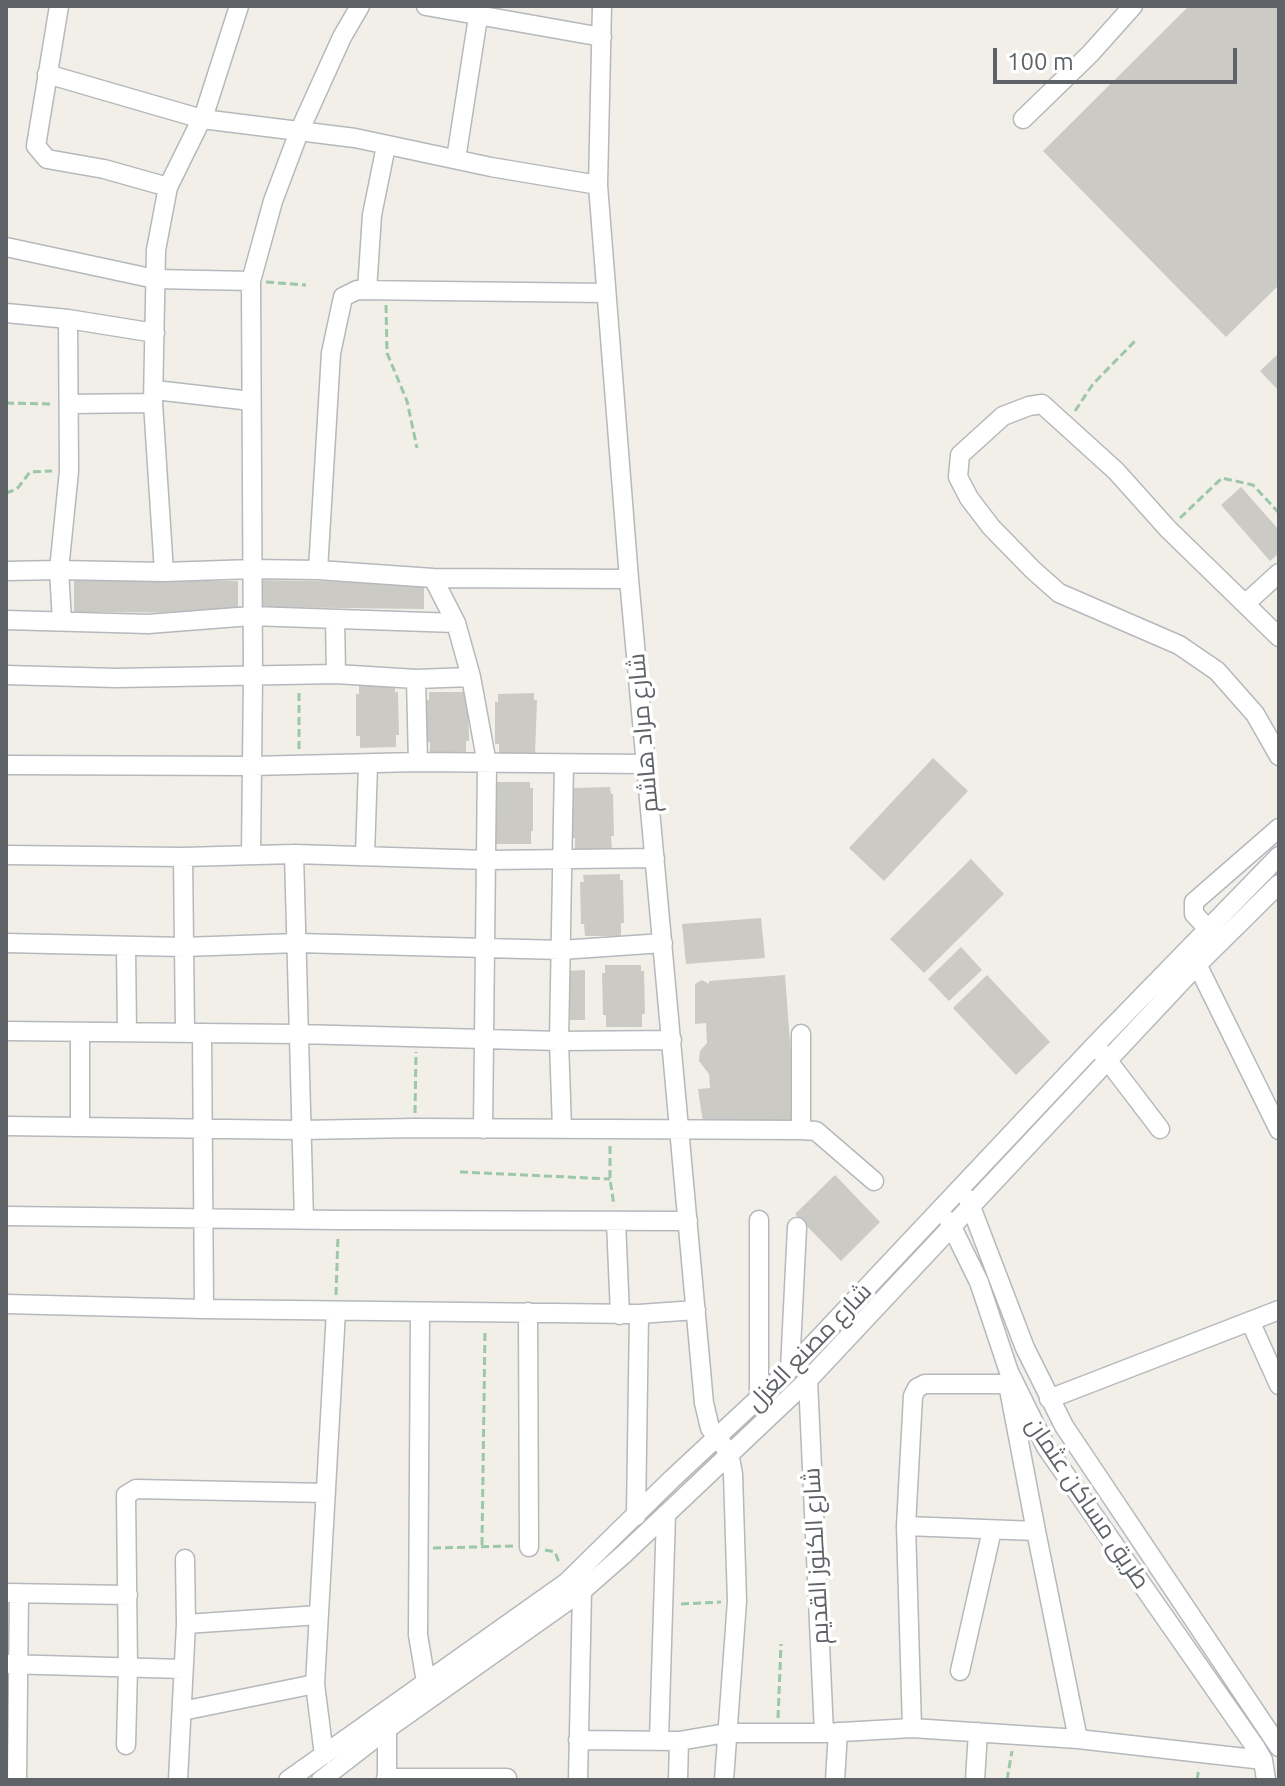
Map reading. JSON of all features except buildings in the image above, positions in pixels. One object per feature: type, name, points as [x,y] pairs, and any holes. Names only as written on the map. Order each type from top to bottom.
[{"type":"street","points":[[59,6],[36,146],[47,159],[104,169],[168,187]]},
{"type":"street","points":[[164,572],[154,397],[158,230],[168,187],[202,119],[239,6]]},
{"type":"street","points":[[251,854],[251,281],[273,201],[299,132],[342,37],[360,6]]},
{"type":"street","points":[[426,6],[602,37]]},
{"type":"street","name":"شارع مراد هاشم","points":[[602,6],[598,185],[629,579],[706,1416],[729,1453]]},
{"type":"street","points":[[1023,119],[1090,54],[1133,6]]},
{"type":"street","points":[[456,159],[478,17]]},
{"type":"street","points":[[47,74],[202,119],[355,138],[598,185]]},
{"type":"street","points":[[376,290],[372,215],[381,158],[386,146]]},
{"type":"street","points":[[6,247],[155,279],[251,281]]},
{"type":"street","points":[[318,570],[331,353],[343,297],[357,290],[606,293]]},
{"type":"street","points":[[6,313],[155,333]]},
{"type":"street","points":[[62,621],[59,570],[69,471],[68,319]]},
{"type":"street","points":[[69,404],[154,397],[251,401]]},
{"type":"street","points":[[1279,637],[1168,529],[1116,471],[1042,404],[1003,416],[960,455],[958,477],[969,498],[991,527],[1033,570],[1059,593],[1179,645],[1217,671],[1255,714],[1279,756]]},
{"type":"street","points":[[6,571],[253,569],[433,578],[629,579]]},
{"type":"street","points":[[1245,604],[1279,573]]},
{"type":"street","points":[[433,578],[456,623],[471,677],[487,764],[483,1129]]},
{"type":"street","points":[[6,620],[148,624],[251,616],[456,623]]},
{"type":"street","points":[[335,619],[336,674]]},
{"type":"street","points":[[6,675],[116,678],[336,674],[416,679],[471,677]]},
{"type":"street","points":[[416,679],[418,762]]},
{"type":"street","points":[[562,1129],[559,1041],[564,764]]},
{"type":"street","points":[[6,765],[646,764]]},
{"type":"street","points":[[365,855],[368,765]]},
{"type":"street","points":[[1214,935],[1194,914],[1194,902],[1279,828]]},
{"type":"street","points":[[6,855],[183,857],[294,854],[488,860],[655,858]]},
{"type":"street","points":[[294,854],[304,1220]]},
{"type":"street","name":"شارع مصنع الغزل","points":[[321,1780],[666,1514],[808,1380],[1197,965],[1214,935],[1279,856]]},
{"type":"street","points":[[183,857],[183,947],[202,1129],[204,1309]]},
{"type":"street","name":"شارع مصنع الغزل","points":[[288,1780],[426,1682],[575,1587],[636,1516],[790,1369],[1189,947],[1214,935],[1279,884]]},
{"type":"street","points":[[6,943],[183,947],[298,943],[561,950],[663,943]]},
{"type":"street","points":[[126,947],[127,1032]]},
{"type":"street","points":[[1189,947],[1279,1130]]},
{"type":"street","points":[[6,1031],[559,1041],[672,1040]]},
{"type":"street","points":[[80,1032],[80,1126]]},
{"type":"street","points":[[801,1034],[801,1130]]},
{"type":"street","points":[[1096,1044],[1160,1129]]},
{"type":"street","points":[[6,1126],[300,1130],[801,1130],[816,1131],[874,1181]]},
{"type":"street","name":"طريق مساكن عثمان","points":[[964,1185],[978,1255],[1011,1384],[1060,1471],[1263,1760],[1266,1780]]},
{"type":"street","name":"طريق مساكن عثمان","points":[[941,1208],[953,1228],[978,1255],[1064,1426],[1279,1747]]},
{"type":"street","points":[[6,1216],[688,1221]]},
{"type":"street","points":[[759,1220],[759,1400]]},
{"type":"street","points":[[616,1221],[629,1314],[636,1516]]},
{"type":"street","points":[[790,1369],[797,1227]]},
{"type":"street","points":[[6,1304],[629,1314],[696,1310]]},
{"type":"street","points":[[1049,1399],[1279,1310]]},
{"type":"street","points":[[324,1755],[315,1684],[336,1311]]},
{"type":"street","points":[[420,1312],[418,1635],[426,1682]]},
{"type":"street","points":[[528,1312],[529,1547]]},
{"type":"street","points":[[1250,1321],[1279,1385]]},
{"type":"street","name":"شارع الكنوز القديم","points":[[808,1380],[835,1780]]},
{"type":"street","points":[[912,1728],[906,1526],[913,1396],[917,1388],[925,1384],[1011,1384],[1036,1531],[1078,1739]]},
{"type":"street","points":[[724,1780],[737,1601],[733,1474],[729,1453]]},
{"type":"street","points":[[126,1745],[126,1495],[130,1490],[326,1493]]},
{"type":"street","points":[[659,1740],[666,1514]]},
{"type":"street","points":[[906,1526],[1036,1531]]},
{"type":"street","points":[[960,1671],[992,1530]]},
{"type":"street","points":[[178,1780],[186,1624],[185,1559]]},
{"type":"street","points":[[575,1587],[578,1780]]},
{"type":"street","points":[[17,1780],[12,1664],[13,1593],[128,1595]]},
{"type":"street","points":[[186,1624],[319,1615]]},
{"type":"street","points":[[12,1664],[183,1669]]},
{"type":"street","points":[[182,1711],[315,1684]]},
{"type":"street","points":[[578,1740],[679,1741],[726,1733],[912,1728],[1078,1739],[1263,1760]]},
{"type":"street","points":[[387,1729],[386,1779],[507,1778]]},
{"type":"street","points":[[975,1780],[978,1732]]},
{"type":"street","points":[[678,1780],[679,1741]]},
{"type":"path","points":[[273,282],[306,285]]},
{"type":"path","points":[[376,290],[387,353],[407,401],[417,448]]},
{"type":"path","points":[[1067,424],[1093,384],[1136,340]]},
{"type":"path","points":[[6,403],[69,404]]},
{"type":"path","points":[[6,493],[17,489],[30,472],[69,471]]},
{"type":"path","points":[[1168,529],[1222,478],[1253,485],[1279,513]]},
{"type":"path","points":[[299,676],[299,765]]},
{"type":"path","points":[[415,1128],[416,1037]]},
{"type":"path","points":[[610,1130],[610,1179],[616,1221]]},
{"type":"path","points":[[460,1172],[610,1179]]},
{"type":"path","points":[[336,1311],[338,1220]]},
{"type":"path","points":[[482,1545],[485,1312]]},
{"type":"path","points":[[418,1549],[482,1545],[529,1547],[555,1552],[575,1587]]},
{"type":"path","points":[[663,1605],[737,1601]]},
{"type":"path","points":[[777,1734],[781,1644]]},
{"type":"path","points":[[1009,1780],[1015,1736]]}]
